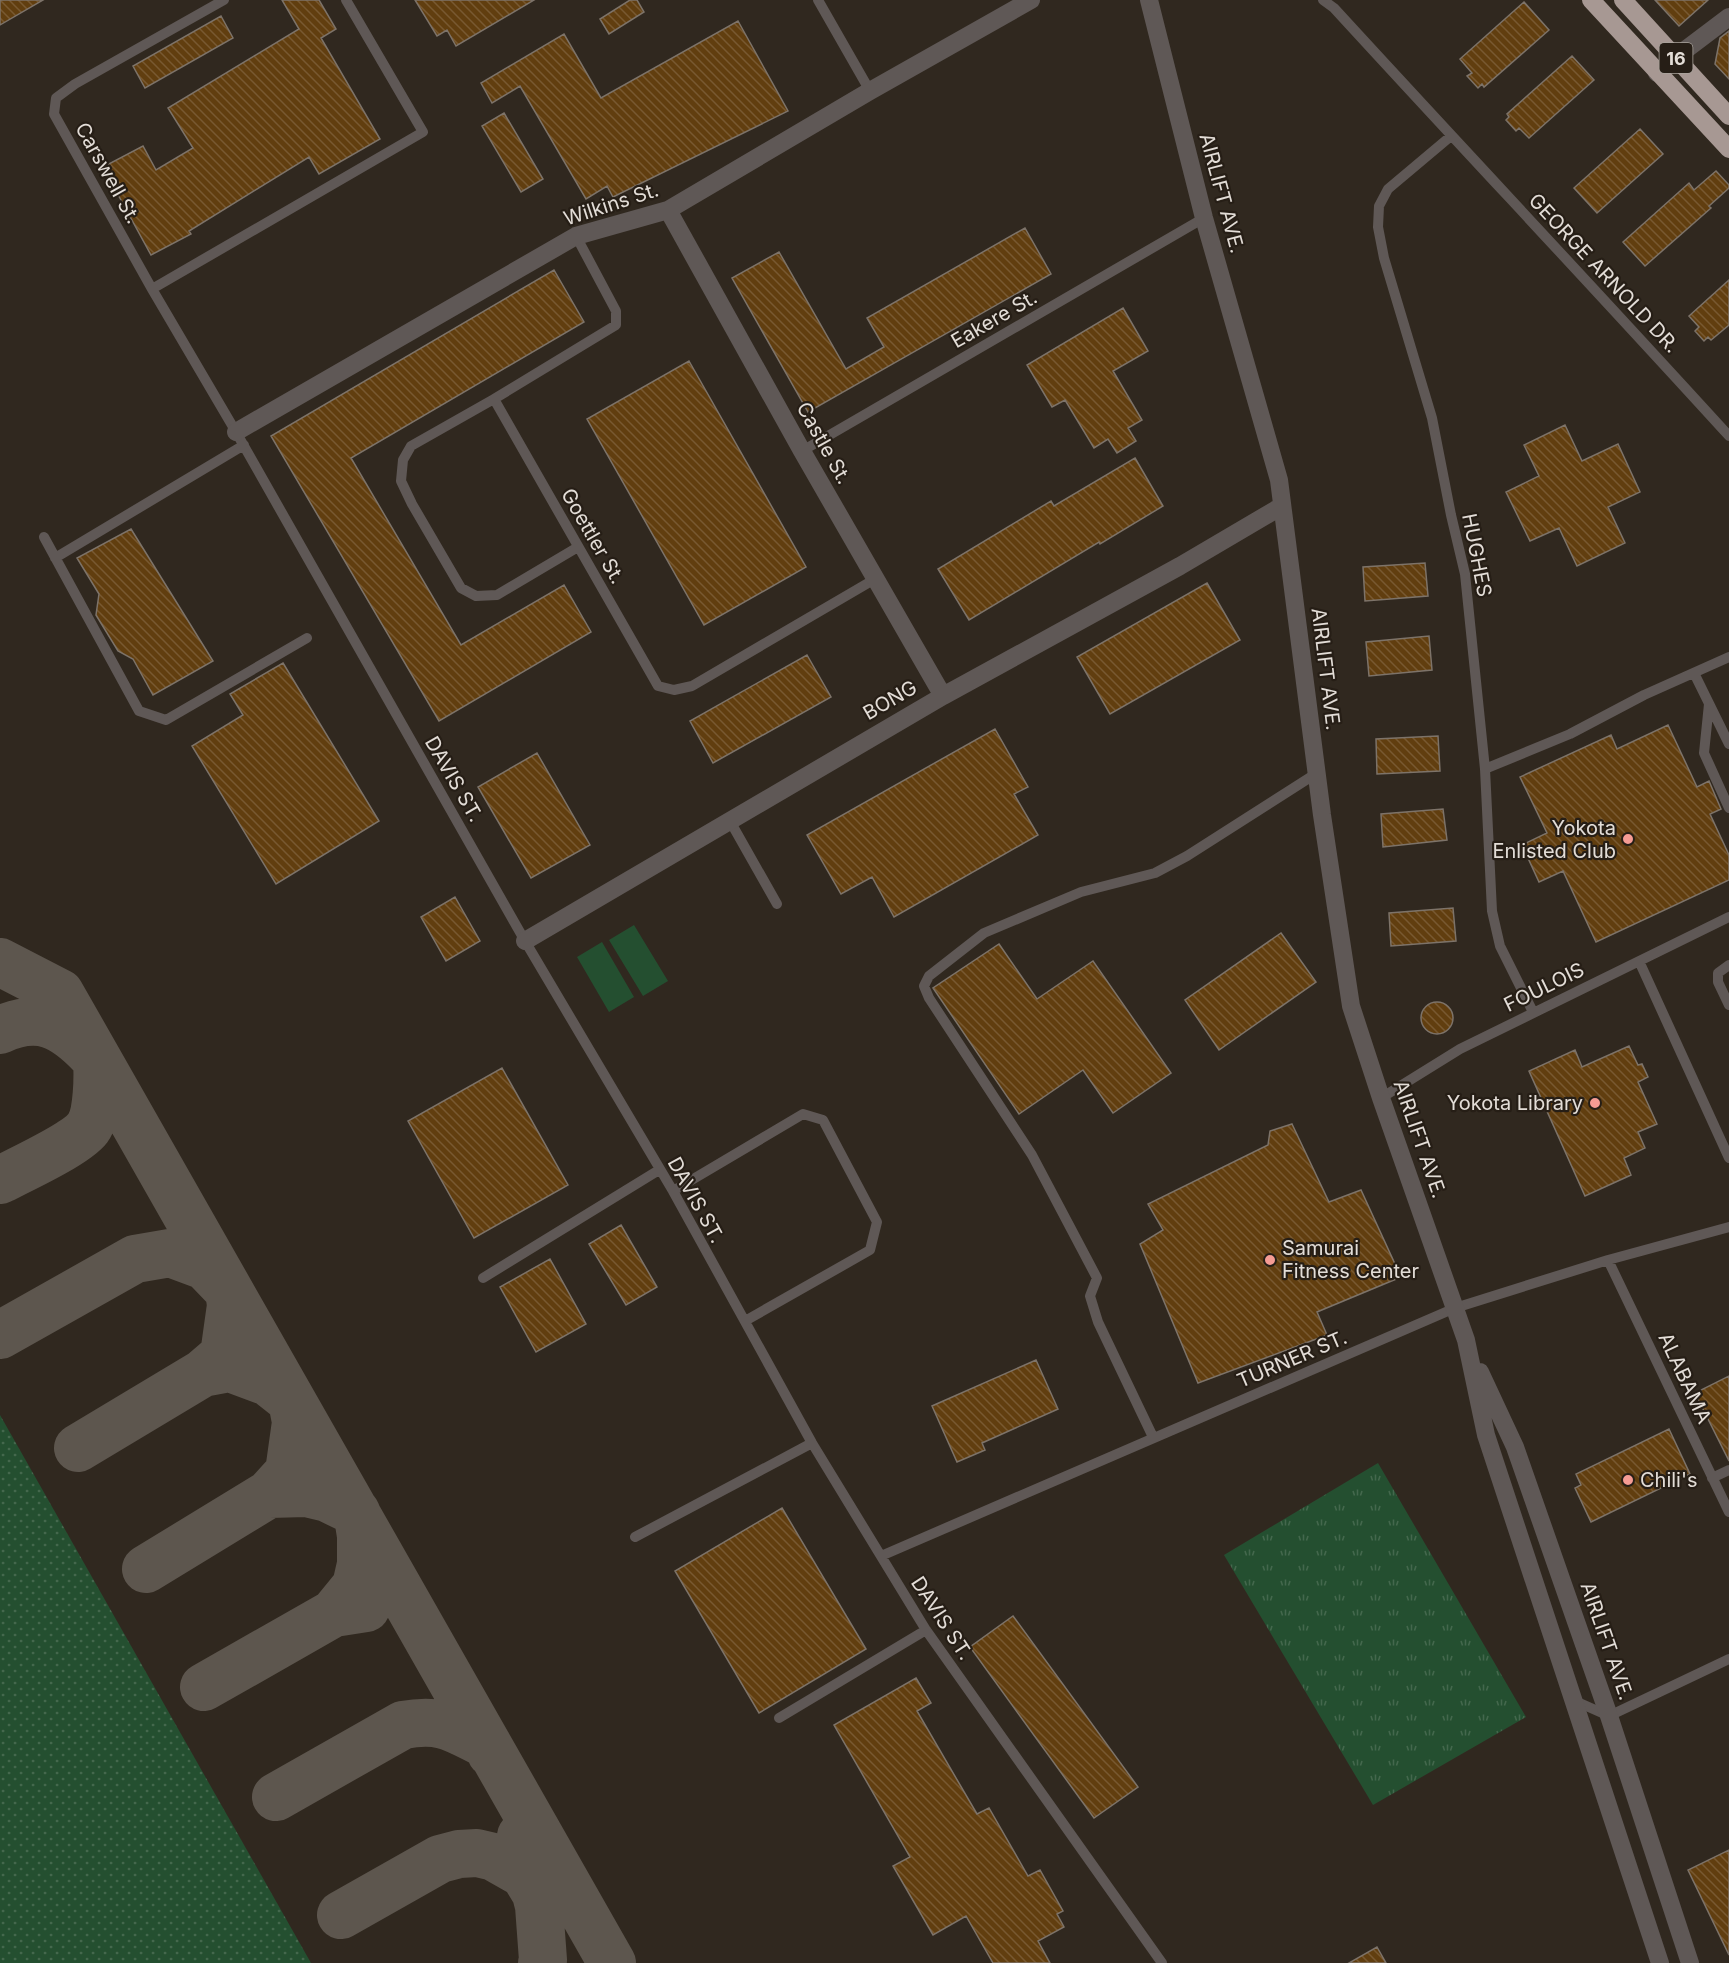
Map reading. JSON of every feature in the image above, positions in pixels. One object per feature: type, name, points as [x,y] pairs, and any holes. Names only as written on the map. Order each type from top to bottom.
[{"type":"highway","name":"16","points":[[1591,0],[1729,149]]},
{"type":"highway","name":"16","points":[[1623,0],[1729,116]]},
{"type":"street","name":"Wilkins St.","points":[[240,439],[576,236],[668,210],[1031,0]]},
{"type":"street","name":"AIRLIFT AVE.","points":[[1149,0],[1204,218],[1279,480],[1317,773],[1351,1006],[1466,1340],[1515,1447],[1609,1716],[1690,1963]]},
{"type":"street","points":[[1657,73],[1729,17]]},
{"type":"street","name":"Castle St.","points":[[668,210],[802,451],[943,696]]},
{"type":"street","name":"BONG","points":[[525,941],[943,696],[1170,572],[1282,506]]},
{"type":"street","name":"AIRLIFT AVE.","points":[[1466,1340],[1486,1435],[1660,1963]]},
{"type":"lane","name":"Carswell St.","points":[[224,0],[75,84],[56,98],[54,114],[152,289],[240,439]]},
{"type":"lane","points":[[152,289],[423,132],[346,0]]},
{"type":"lane","points":[[818,0],[870,92]]},
{"type":"lane","name":"GEORGE ARNOLD DR.","points":[[1323,0],[1334,8],[1450,136],[1570,261],[1729,436]]},
{"type":"lane","name":"HUGHES","points":[[1450,136],[1388,189],[1379,206],[1378,226],[1384,258],[1432,418],[1465,574],[1485,769],[1492,911],[1500,946],[1533,1012]]},
{"type":"lane","name":"Eakere St.","points":[[802,451],[1204,218]]},
{"type":"lane","points":[[576,236],[616,311],[616,325],[411,446],[403,460],[401,481],[460,588],[476,596],[497,595],[578,547]]},
{"type":"lane","name":"Goettler St.","points":[[494,399],[658,686],[674,690],[692,686],[875,579]]},
{"type":"lane","points":[[55,558],[240,439]]},
{"type":"lane","name":"DAVIS ST.","points":[[240,439],[525,941],[673,1191],[812,1443],[880,1556],[926,1629],[1162,1963]]},
{"type":"lane","points":[[44,537],[139,711],[153,717],[166,720],[307,638]]},
{"type":"lane","points":[[1485,769],[1570,734],[1644,695],[1729,657]]},
{"type":"lane","points":[[1694,673],[1729,744]]},
{"type":"lane","points":[[1710,705],[1704,753],[1729,808]]},
{"type":"lane","points":[[1154,1437],[1098,1322],[1090,1296],[1097,1278],[1032,1155],[929,998],[924,986],[929,976],[984,933],[1081,892],[1155,873],[1187,856],[1317,773]]},
{"type":"lane","points":[[730,821],[777,904]]},
{"type":"lane","name":"FOULOIS","points":[[1381,1098],[1460,1049],[1729,917]]},
{"type":"lane","points":[[1639,961],[1729,1158]]},
{"type":"lane","points":[[1729,965],[1718,973],[1718,982],[1729,1005]]},
{"type":"lane","points":[[673,1191],[803,1114],[823,1120],[877,1222],[870,1250],[745,1321]]},
{"type":"lane","points":[[483,1278],[659,1170]]},
{"type":"lane","name":"TURNER ST.","points":[[880,1556],[1455,1308],[1608,1260],[1729,1227]]},
{"type":"lane","name":"ALABAMA","points":[[1608,1260],[1729,1512]]},
{"type":"lane","points":[[635,1537],[812,1443]]},
{"type":"lane","points":[[1712,1478],[1729,1470]]},
{"type":"lane","points":[[779,1718],[926,1629]]},
{"type":"lane","points":[[1575,1701],[1609,1716],[1729,1659]]},
{"type":"green space","points":[[634,925],[668,981],[643,996],[609,940]]},
{"type":"green space","points":[[602,942],[634,997],[609,1012],[577,957]]},
{"type":"green space","points":[[0,1415],[311,1963],[0,1963]]},
{"type":"green space","points":[[1378,1463],[1526,1717],[1373,1805],[1224,1555]]},
{"type":"building","points":[[0,0],[43,0],[0,25]]},
{"type":"building","points":[[282,0],[319,0],[336,29],[321,38],[380,139],[319,174],[309,157],[189,231],[191,234],[151,255],[103,167],[143,146],[156,170],[193,148],[168,108],[299,29]]},
{"type":"building","points":[[415,0],[534,0],[456,46],[447,30],[437,36]]},
{"type":"building","points":[[630,0],[637,0],[644,12],[609,34],[600,19]]},
{"type":"building","points":[[1655,0],[1708,0],[1679,26]]},
{"type":"building","points":[[1524,2],[1549,30],[1484,87],[1482,84],[1478,88],[1467,76],[1472,73],[1460,59]]},
{"type":"building","points":[[221,16],[233,38],[145,88],[133,66]]},
{"type":"building","points":[[738,21],[788,111],[613,197],[607,186],[586,199],[520,86],[492,103],[481,83],[564,34],[601,98]]},
{"type":"building","points":[[1729,31],[1729,79],[1715,64],[1720,38]]},
{"type":"building","points":[[1572,56],[1594,80],[1529,138],[1519,128],[1516,131],[1506,120],[1509,117],[1507,114]]},
{"type":"building","points":[[504,113],[543,179],[521,192],[482,126]]},
{"type":"building","points":[[1640,129],[1663,154],[1597,213],[1574,188]]},
{"type":"building","points":[[1716,171],[1729,185],[1729,188],[1709,206],[1711,208],[1645,266],[1623,242],[1689,183],[1694,190]]},
{"type":"building","points":[[1025,228],[1051,274],[808,412],[732,278],[779,252],[846,369],[884,347],[867,318]]},
{"type":"building","points":[[554,270],[584,322],[351,458],[461,645],[564,585],[591,632],[439,721],[271,436]]},
{"type":"building","points":[[1729,280],[1729,325],[1711,340],[1708,337],[1704,341],[1695,331],[1699,327],[1689,316]]},
{"type":"building","points":[[1123,308],[1148,351],[1113,371],[1142,420],[1128,428],[1136,441],[1117,453],[1108,439],[1094,448],[1065,400],[1052,407],[1027,365]]},
{"type":"building","points":[[689,361],[806,567],[704,625],[587,419]]},
{"type":"building","points":[[1565,425],[1582,461],[1618,444],[1640,492],[1608,507],[1625,543],[1577,566],[1559,528],[1530,541],[1506,492],[1539,476],[1524,445]]},
{"type":"building","points":[[1135,458],[1163,506],[969,620],[938,569],[1051,501],[1054,506]]},
{"type":"building","points":[[131,529],[213,661],[153,695],[133,659],[118,651],[96,615],[99,594],[77,558]]},
{"type":"building","points":[[1425,563],[1428,596],[1365,601],[1363,567]]},
{"type":"building","points":[[1207,583],[1240,640],[1110,714],[1077,657]]},
{"type":"building","points":[[1429,636],[1432,670],[1369,676],[1366,642]]},
{"type":"building","points":[[807,655],[831,697],[713,763],[690,721]]},
{"type":"building","points":[[283,663],[379,821],[276,884],[192,746],[243,715],[230,694]]},
{"type":"building","name":"Yokota Enlisted Club","points":[[1668,725],[1697,787],[1709,781],[1721,809],[1710,814],[1729,855],[1729,880],[1596,942],[1563,871],[1539,882],[1522,845],[1547,833],[1520,777],[1611,735],[1617,749]]},
{"type":"building","points":[[995,729],[1028,787],[1014,794],[1038,835],[894,917],[872,877],[841,894],[807,835]]},
{"type":"building","points":[[1438,736],[1440,771],[1377,774],[1376,739]]},
{"type":"building","points":[[537,753],[590,845],[531,878],[478,787]]},
{"type":"building","points":[[1443,809],[1447,840],[1383,847],[1381,814]]},
{"type":"building","points":[[455,897],[480,941],[446,961],[421,917]]},
{"type":"building","points":[[1453,908],[1456,941],[1391,946],[1389,913]]},
{"type":"building","points":[[1281,933],[1316,982],[1219,1050],[1185,1000]]},
{"type":"building","points":[[999,944],[1037,999],[1093,961],[1171,1073],[1113,1113],[1083,1070],[1019,1114],[933,988]]},
{"type":"building","points":[[1437,1002],[1448,1007],[1453,1018],[1448,1029],[1437,1034],[1426,1029],[1421,1018],[1426,1007]]},
{"type":"building","name":"Yokota Library","points":[[1629,1046],[1638,1065],[1642,1064],[1648,1077],[1638,1082],[1657,1124],[1638,1132],[1645,1148],[1624,1158],[1631,1175],[1585,1196],[1529,1071],[1575,1050],[1582,1067]]},
{"type":"building","points":[[502,1068],[568,1185],[474,1238],[408,1121]]},
{"type":"building","name":"Samurai Fitness Center","points":[[1292,1124],[1329,1202],[1361,1190],[1401,1277],[1317,1312],[1327,1335],[1198,1383],[1140,1244],[1163,1230],[1148,1204],[1268,1145],[1270,1131]]},
{"type":"building","points":[[621,1225],[657,1287],[626,1305],[589,1244]]},
{"type":"building","points":[[550,1259],[586,1324],[536,1352],[500,1287]]},
{"type":"building","points":[[1036,1360],[1058,1409],[982,1443],[985,1450],[957,1462],[932,1406]]},
{"type":"building","points":[[1729,1376],[1729,1461],[1695,1393]]},
{"type":"building","name":"Chili's","points":[[1669,1429],[1690,1474],[1591,1522],[1575,1488],[1581,1485],[1576,1474]]},
{"type":"building","points":[[782,1508],[866,1649],[759,1713],[675,1571]]},
{"type":"building","points":[[1013,1616],[1138,1787],[1094,1818],[970,1647]]},
{"type":"building","points":[[916,1678],[931,1703],[917,1711],[977,1814],[989,1808],[1028,1876],[1040,1870],[1063,1911],[1057,1914],[1064,1927],[1038,1941],[1050,1963],[993,1963],[966,1916],[933,1935],[893,1866],[910,1857],[834,1725]]},
{"type":"building","points":[[1729,1850],[1729,1955],[1688,1870]]},
{"type":"building","points":[[1377,1947],[1386,1963],[1349,1963]]},
{"type":"taxiway","points":[[0,962],[60,993],[612,1963]]},
{"type":"taxiway","points":[[0,1030],[27,1022],[50,1024],[70,1035],[91,1054]]},
{"type":"taxiway","points":[[0,1180],[60,1149],[88,1128],[96,1104],[97,1059]]},
{"type":"taxiway","points":[[0,1335],[135,1259],[170,1253],[205,1266],[229,1291],[231,1305],[224,1355],[203,1373]]},
{"type":"taxiway","points":[[78,1448],[203,1373],[230,1368],[268,1382],[292,1401],[296,1422],[289,1472],[269,1494]]},
{"type":"taxiway","points":[[146,1569],[269,1494],[306,1493],[327,1498],[356,1512],[358,1517],[361,1564],[356,1586],[334,1613]]},
{"type":"taxiway","points":[[204,1687],[334,1613],[366,1608]]},
{"type":"taxiway","points":[[276,1797],[403,1725],[428,1723],[447,1726],[488,1745],[491,1753]]},
{"type":"taxiway","points":[[521,1836],[539,1906],[542,1963]]},
{"type":"taxiway","points":[[341,1915],[440,1859],[459,1854],[477,1853],[494,1857],[524,1874],[535,1892]]},
{"type":"place","name":"Yokota Enlisted Club","points":[[1628,839]]},
{"type":"place","name":"Yokota Library","points":[[1595,1103]]},
{"type":"place","name":"Samurai Fitness Center","points":[[1270,1260]]},
{"type":"place","name":"Chili's","points":[[1628,1480]]}]
